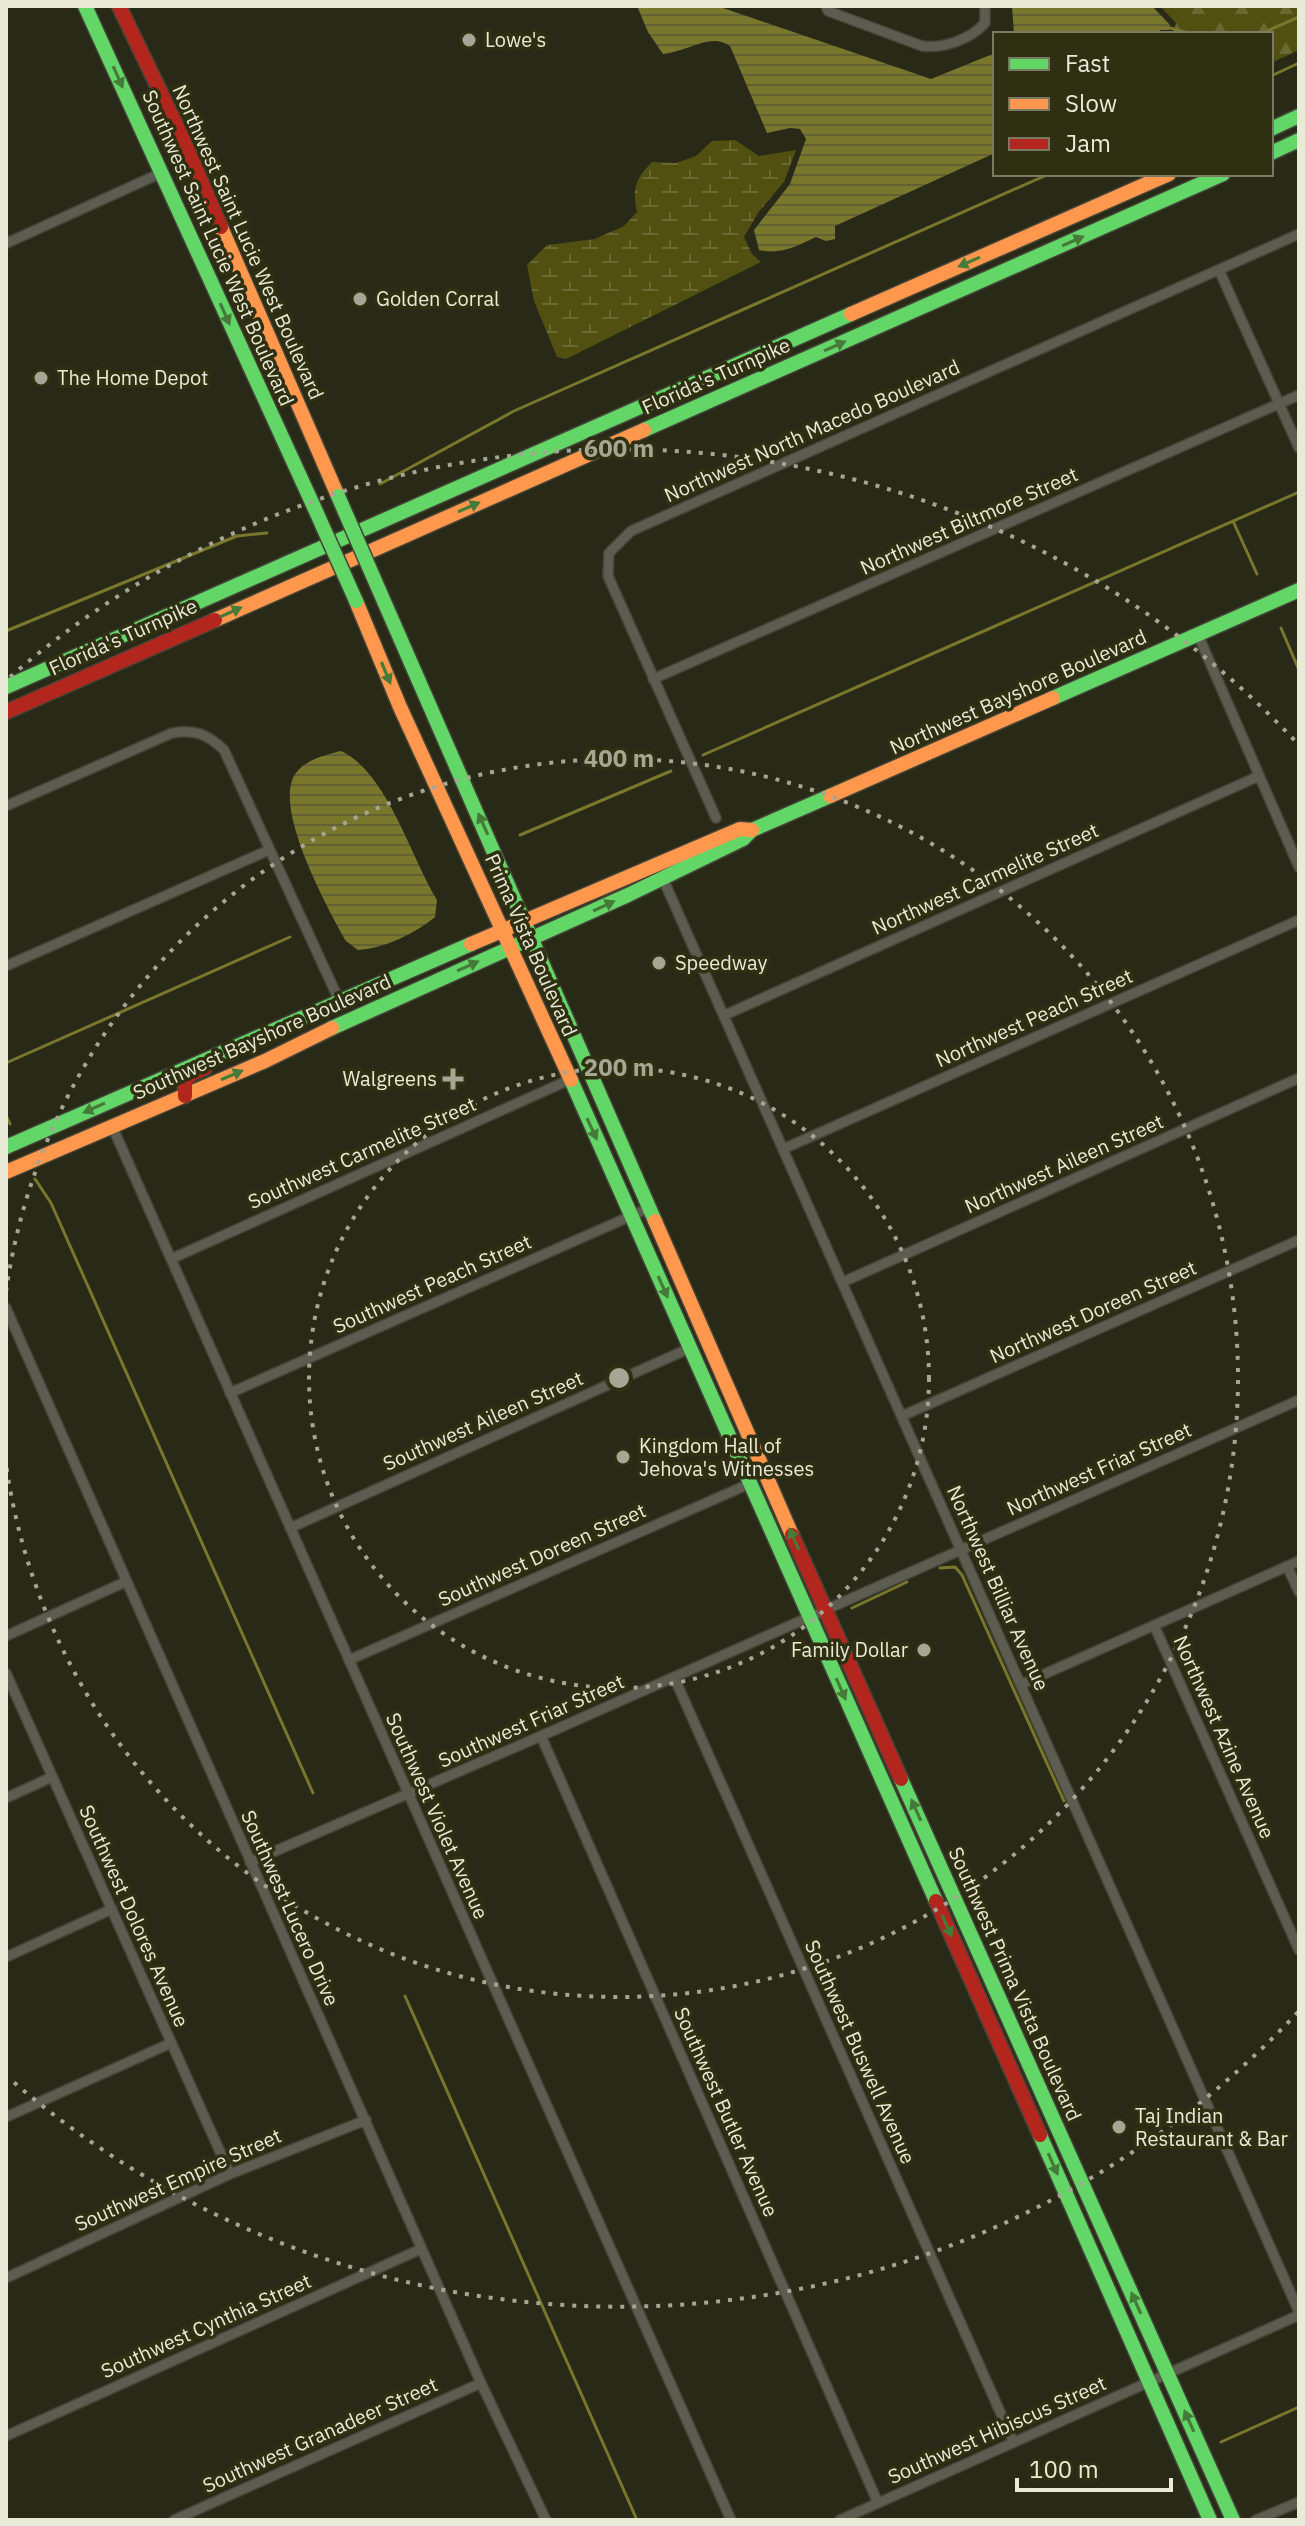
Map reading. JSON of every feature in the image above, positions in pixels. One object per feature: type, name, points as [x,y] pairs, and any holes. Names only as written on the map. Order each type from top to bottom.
[{"type":"main road","name":"Southwest Saint Lucie West Boulevard","points":[[85,6],[314,507]]},
{"type":"main road","name":"Northwest Saint Lucie West Boulevard","points":[[119,6],[182,137],[338,496]]},
{"type":"main road","points":[[1273,128],[1299,116]]},
{"type":"main road","points":[[1273,152],[1299,140]]},
{"type":"main road","name":"Florida's Turnpike","points":[[6,687],[1164,176]]},
{"type":"main road","name":"Florida's Turnpike","points":[[6,712],[1218,176]]},
{"type":"main road","name":"Prima Vista Boulevard","points":[[338,496],[825,1610]]},
{"type":"main road","name":"Prima Vista Boulevard","points":[[314,507],[400,707],[632,1215],[809,1618]]},
{"type":"main road","name":"Northwest Bayshore Boulevard","points":[[533,938],[663,879],[679,868],[743,839],[752,830],[1299,590]]},
{"type":"main road","name":"Northwest Bayshore Boulevard","points":[[526,921],[740,829],[752,830]]},
{"type":"main road","name":"Southwest Bayshore Boulevard","points":[[6,1147],[526,921]]},
{"type":"main road","name":"Southwest Bayshore Boulevard","points":[[6,1172],[185,1096],[533,938]]},
{"type":"main road","points":[[185,1096],[185,1081],[191,1074],[251,1047],[258,1035]]},
{"type":"main road","points":[[88,1137],[97,1125],[155,1098],[165,1087],[166,1076]]},
{"type":"main road","name":"Southwest Prima Vista Boulevard","points":[[825,1610],[1233,2520]]},
{"type":"main road","name":"Southwest Prima Vista Boulevard","points":[[809,1618],[1210,2520]]},
{"type":"street","points":[[826,6],[828,11],[922,46],[937,48],[977,32],[985,23],[985,6]]},
{"type":"street","points":[[6,240],[7,243],[161,173]]},
{"type":"street","name":"Northwest North Macedo Boulevard","points":[[716,818],[608,576],[609,553],[631,531],[1299,234]]},
{"type":"street","points":[[1219,270],[1299,448]]},
{"type":"street","name":"Northwest Biltmore Street","points":[[653,679],[1299,395]]},
{"type":"street","points":[[1198,635],[1299,867]]},
{"type":"street","points":[[6,806],[172,733],[189,730],[213,739],[224,750],[339,1000]]},
{"type":"street","name":"Northwest Carmelite Street","points":[[725,1015],[1259,776]]},
{"type":"street","points":[[6,966],[269,850]]},
{"type":"street","name":"Northwest Billiar Avenue","points":[[663,879],[1299,2313]]},
{"type":"street","name":"Northwest Peach Street","points":[[783,1149],[1299,920]]},
{"type":"street","name":"Northwest Aileen Street","points":[[843,1282],[1299,1078]]},
{"type":"street","name":"Southwest Carmelite Street","points":[[171,1259],[569,1080]]},
{"type":"street","name":"Southwest Violet Avenue","points":[[112,1126],[731,2520]]},
{"type":"street","name":"Southwest Peach Street","points":[[230,1393],[649,1208]]},
{"type":"street","name":"Northwest Doreen Street","points":[[902,1416],[1299,1240]]},
{"type":"street","name":"Southwest Lucero Drive","points":[[6,1308],[543,2519]]},
{"type":"street","name":"Southwest Aileen Street","points":[[290,1528],[690,1348]]},
{"type":"street","name":"Northwest Friar Street","points":[[825,1610],[1299,1400]]},
{"type":"street","name":"Southwest Doreen Street","points":[[349,1660],[749,1484]]},
{"type":"street","points":[[1022,1684],[1299,1561]]},
{"type":"street","points":[[1287,1566],[1299,1592]]},
{"type":"street","points":[[6,1636],[125,1582]]},
{"type":"street","name":"Southwest Friar Street","points":[[250,1862],[825,1610]]},
{"type":"street","name":"Northwest Azine Avenue","points":[[1154,1625],[1299,1950]]},
{"type":"street","name":"Southwest Dolores Avenue","points":[[6,1673],[230,2174]]},
{"type":"street","name":"Southwest Buswell Avenue","points":[[674,1677],[1013,2441]]},
{"type":"street","name":"Southwest Butler Avenue","points":[[541,1736],[878,2503]]},
{"type":"street","points":[[6,1798],[52,1777]]},
{"type":"street","points":[[6,1957],[112,1909]]},
{"type":"street","points":[[6,2117],[171,2043]]},
{"type":"street","name":"Southwest Empire Street","points":[[6,2278],[230,2174],[366,2120]]},
{"type":"street","name":"Southwest Cynthia Street","points":[[6,2436],[421,2249]]},
{"type":"street","name":"Southwest Hibiscus Street","points":[[840,2520],[1299,2313]]},
{"type":"street","name":"Southwest Granadeer Street","points":[[174,2520],[481,2383]]},
{"type":"street","points":[[1256,2520],[1299,2502]]},
{"type":"green space","points":[[1160,6],[1299,6],[1299,50],[1273,62],[1273,32],[1174,32],[1176,23]]},
{"type":"green space","points":[[735,140],[759,156],[796,150],[784,182],[758,213],[744,237],[752,254],[761,262],[566,359],[557,357],[534,301],[527,265],[547,245],[595,239],[624,226],[637,212],[636,185],[652,162],[676,163],[696,156],[712,141]]},
{"type":"shaded area","points":[[637,6],[717,6],[931,79],[993,54],[993,154],[835,226],[835,239],[826,241],[816,237],[782,250],[759,250],[754,230],[790,184],[806,139],[800,129],[767,133],[730,46],[715,41],[663,54],[648,32]]},
{"type":"shaded area","points":[[1012,6],[1152,6],[1170,25],[1169,30],[1158,32],[1014,32]]},
{"type":"shaded area","points":[[341,751],[372,777],[385,796],[437,900],[435,917],[399,939],[368,949],[358,950],[346,941],[305,857],[291,808],[290,788],[300,768],[317,758]]},
{"type":"waterway","points":[[1265,32],[1299,17]]},
{"type":"waterway","points":[[1170,28],[1185,32]]},
{"type":"waterway","points":[[1273,75],[1299,63]]},
{"type":"waterway","points":[[380,484],[514,411],[1044,176]]},
{"type":"waterway","points":[[703,755],[1299,492]]},
{"type":"waterway","points":[[1233,521],[1257,574]]},
{"type":"waterway","points":[[6,631],[237,536],[267,533]]},
{"type":"waterway","points":[[1281,628],[1299,670]]},
{"type":"waterway","points":[[520,835],[671,771]]},
{"type":"waterway","points":[[6,1063],[290,937]]},
{"type":"waterway","points":[[6,1115],[10,1124]]},
{"type":"waterway","points":[[35,1179],[51,1203],[313,1793]]},
{"type":"waterway","points":[[940,1568],[955,1567],[962,1575],[1064,1801]]},
{"type":"waterway","points":[[852,1608],[907,1582]]},
{"type":"waterway","points":[[405,1996],[637,2520]]},
{"type":"waterway","points":[[1221,2442],[1299,2407]]},
{"type":"traffic: fast","points":[[85,6],[314,507]]},
{"type":"traffic: fast","points":[[1273,128],[1299,116]]},
{"type":"traffic: fast","points":[[1273,152],[1299,140]]},
{"type":"traffic: fast","points":[[644,430],[1218,176]]},
{"type":"traffic: fast","points":[[6,687],[851,314]]},
{"type":"traffic: fast","points":[[338,496],[379,590]]},
{"type":"traffic: fast","points":[[314,507],[356,601]]},
{"type":"traffic: fast","points":[[379,590],[655,1221]]},
{"type":"traffic: fast","points":[[1053,698],[1299,590]]},
{"type":"traffic: fast","points":[[332,1028],[628,895],[743,839],[752,830],[830,796]]},
{"type":"traffic: fast","points":[[6,1147],[471,944]]},
{"type":"traffic: fast","points":[[571,1080],[936,1901]]},
{"type":"traffic: fast","points":[[901,1779],[1233,2520]]},
{"type":"traffic: fast","points":[[1040,2135],[1210,2520]]},
{"type":"traffic: slow","points":[[851,314],[1164,176]]},
{"type":"traffic: slow","points":[[221,227],[338,496]]},
{"type":"traffic: slow","points":[[215,620],[644,430]]},
{"type":"traffic: slow","points":[[356,601],[400,707],[571,1080]]},
{"type":"traffic: slow","points":[[830,796],[1053,698]]},
{"type":"traffic: slow","points":[[471,944],[740,829],[752,830]]},
{"type":"traffic: slow","points":[[6,1172],[265,1061],[332,1028]]},
{"type":"traffic: slow","points":[[655,1221],[792,1535]]},
{"type":"traffic: jam","points":[[119,6],[221,227]]},
{"type":"traffic: jam","points":[[6,712],[215,620]]},
{"type":"traffic: jam","points":[[185,1096],[185,1081],[191,1074],[205,1068]]},
{"type":"traffic: jam","points":[[792,1535],[901,1779]]},
{"type":"traffic: jam","points":[[936,1901],[1040,2135]]},
{"type":"place","name":"Lowe's","points":[[469,40]]},
{"type":"place","name":"Golden Corral","points":[[360,299]]},
{"type":"place","name":"The Home Depot","points":[[41,378]]},
{"type":"place","name":"Speedway","points":[[659,963]]},
{"type":"place","name":"Walgreens","points":[[453,1079]]},
{"type":"place","name":"Kingdom Hall of Jehova's Witnesses","points":[[623,1457]]},
{"type":"place","name":"Family Dollar","points":[[924,1650]]},
{"type":"place","name":"Taj Indian Restaurant & Bar","points":[[1119,2127]]}]
